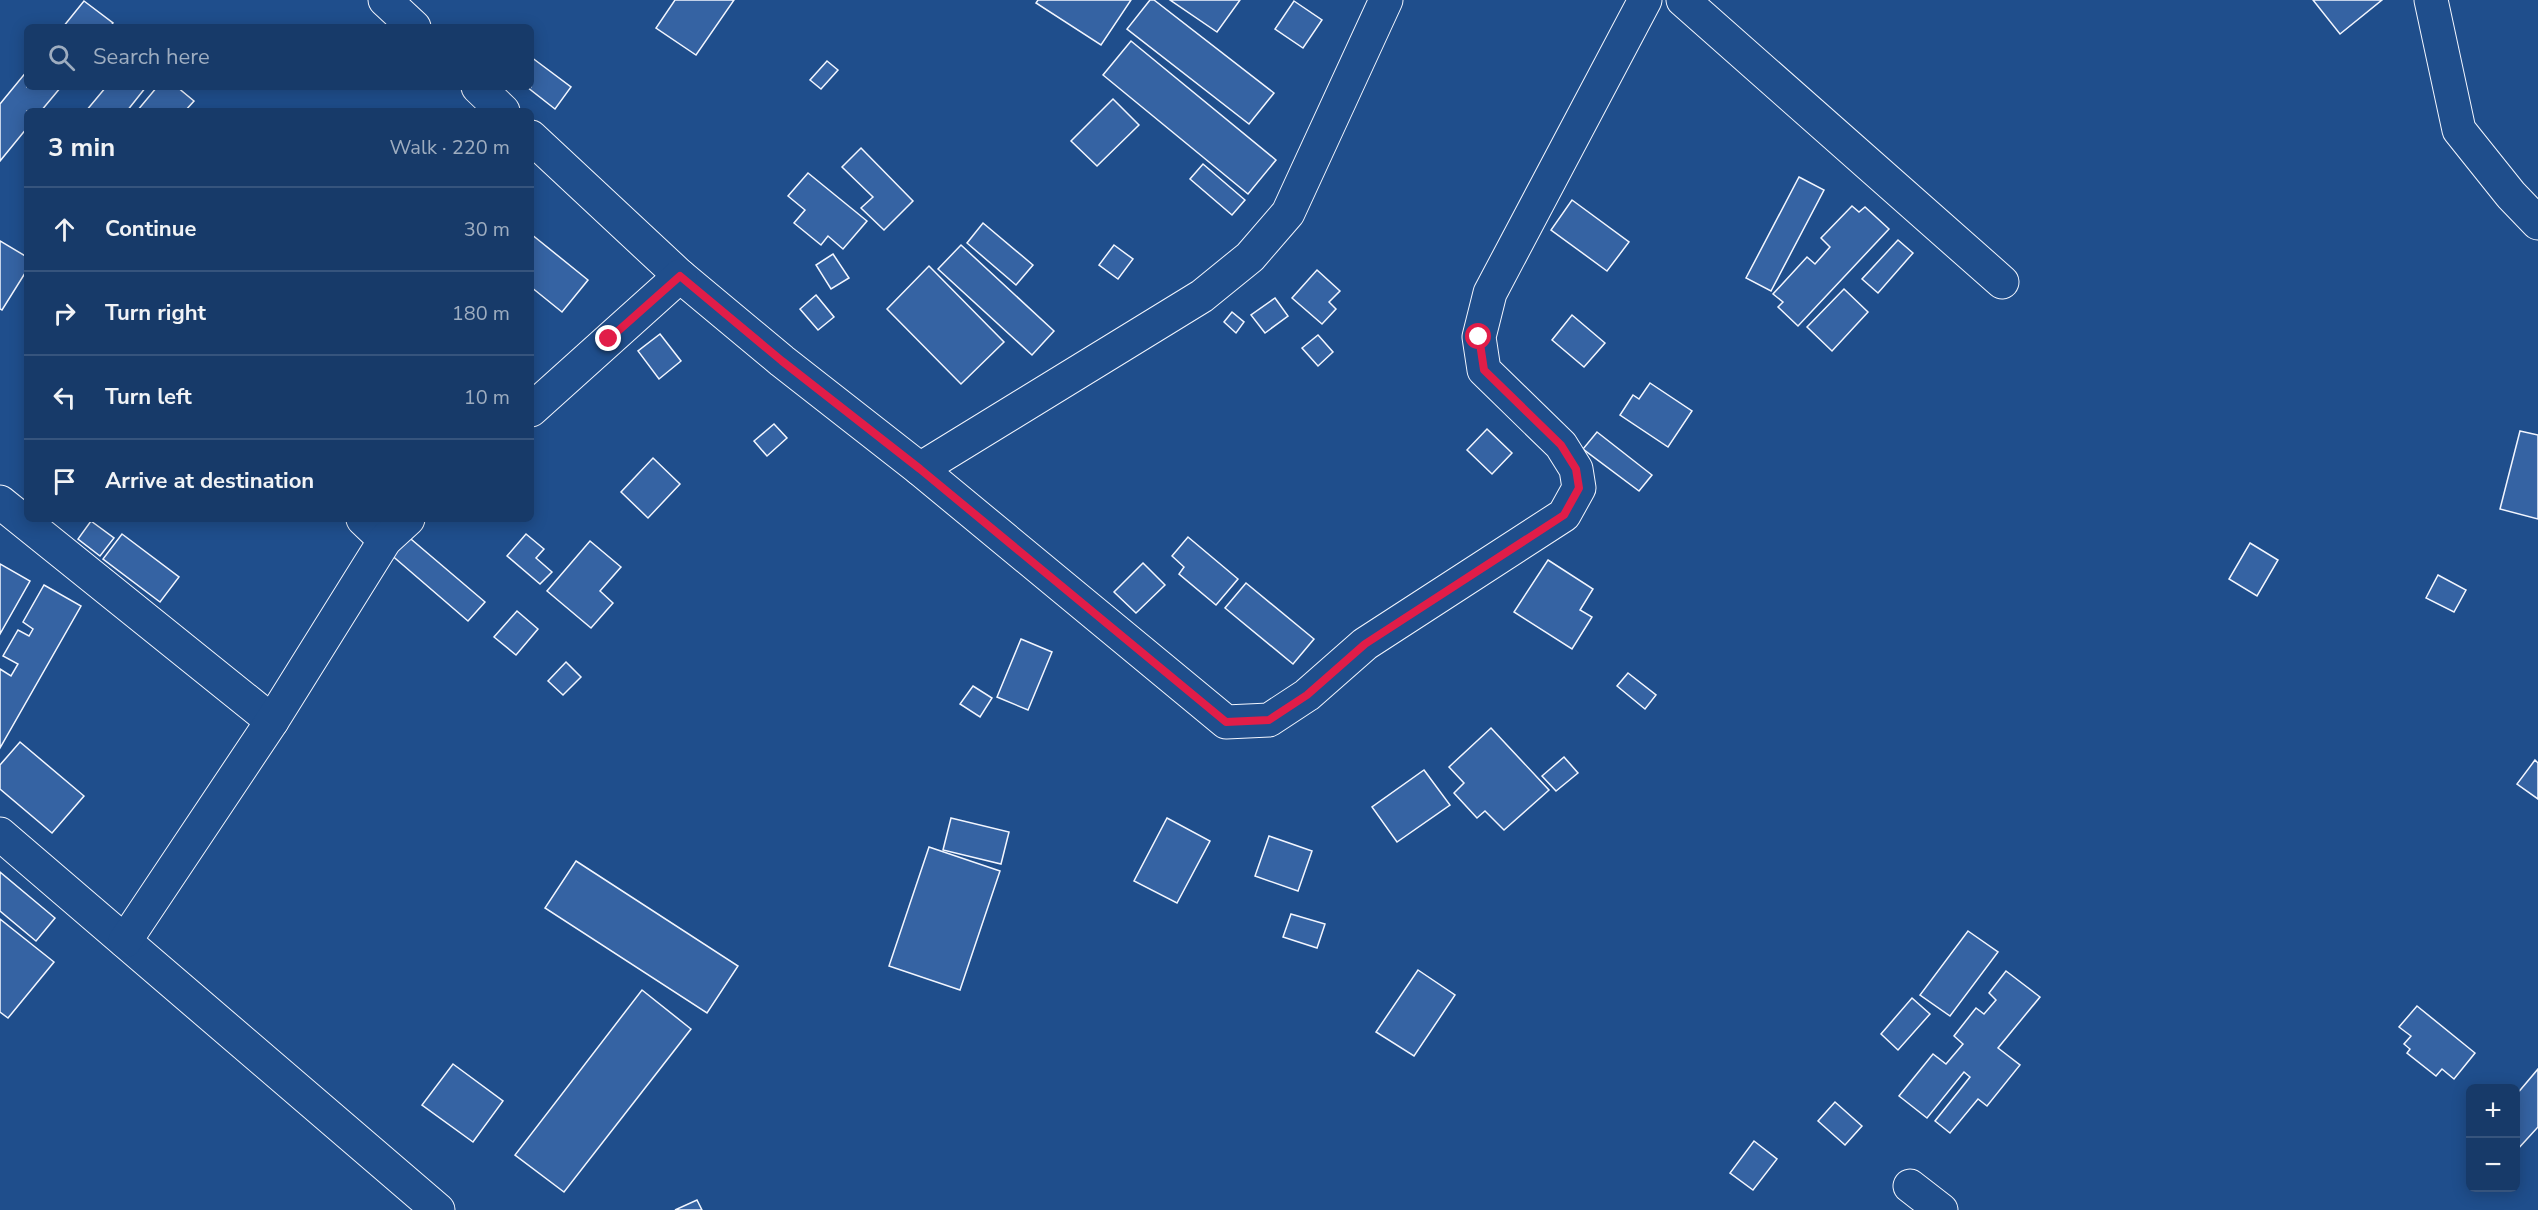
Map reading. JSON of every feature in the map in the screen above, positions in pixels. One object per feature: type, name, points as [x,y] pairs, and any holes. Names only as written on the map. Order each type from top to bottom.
[{"type":"street","points":[[385,0],[411,24]]},
{"type":"street","points":[[920,469],[1202,296],[1250,257],[1288,213],[1386,0]]},
{"type":"street","points":[[534,140],[680,276],[782,361],[920,469],[1226,722],[1269,720],[1307,695],[1365,644],[1564,515],[1579,488],[1576,469],[1561,445],[1484,370],[1479,337],[1490,293],[1645,0]]},
{"type":"street","points":[[1683,0],[2002,282]]},
{"type":"street","points":[[2432,0],[2459,130],[2511,195],[2538,223]]},
{"type":"street","points":[[481,90],[501,108]]},
{"type":"street","points":[[534,407],[680,276]]},
{"type":"street","points":[[0,502],[24,521]]},
{"type":"street","points":[[25,522],[272,721]]},
{"type":"street","points":[[125,941],[272,721],[386,526]]},
{"type":"street","points":[[0,834],[438,1210]]},
{"type":"street","points":[[1910,1186],[1941,1210]]},
{"type":"building","points":[[675,0],[734,0],[696,55],[656,28]]},
{"type":"building","points":[[1038,0],[1131,0],[1101,45],[1036,3]]},
{"type":"building","points":[[1150,0],[1154,0],[1274,93],[1249,124],[1127,29]]},
{"type":"building","points":[[1170,0],[1240,0],[1217,32]]},
{"type":"building","points":[[2313,0],[2382,0],[2340,34]]},
{"type":"building","points":[[84,1],[113,23],[112,24],[65,24]]},
{"type":"building","points":[[1294,1],[1322,20],[1303,48],[1275,29]]},
{"type":"building","points":[[1131,41],[1276,160],[1248,194],[1103,75]]},
{"type":"building","points":[[534,59],[571,87],[555,109],[531,90],[534,90]]},
{"type":"building","points":[[827,61],[838,70],[821,89],[810,80]]},
{"type":"building","points":[[24,75],[24,90],[58,90],[44,108],[24,108],[24,132],[0,161],[0,104]]},
{"type":"building","points":[[104,90],[144,90],[129,108],[88,108]]},
{"type":"building","points":[[154,90],[181,90],[194,101],[188,108],[140,108]]},
{"type":"building","points":[[1113,99],[1139,125],[1097,166],[1071,141]]},
{"type":"building","points":[[861,148],[913,201],[884,230],[861,208],[873,197],[842,167]]},
{"type":"building","points":[[1203,164],[1245,200],[1232,215],[1190,179]]},
{"type":"building","points":[[808,173],[867,221],[843,249],[828,236],[821,245],[794,223],[805,210],[788,196]]},
{"type":"building","points":[[1799,177],[1824,190],[1771,291],[1746,278]]},
{"type":"building","points":[[1572,200],[1629,242],[1607,271],[1551,230]]},
{"type":"building","points":[[1852,206],[1859,212],[1865,207],[1889,229],[1798,326],[1778,307],[1783,302],[1773,294],[1807,257],[1815,264],[1830,247],[1821,238]]},
{"type":"building","points":[[983,223],[1033,265],[1016,285],[967,243]]},
{"type":"building","points":[[534,236],[588,280],[562,312],[534,289]]},
{"type":"building","points":[[1898,240],[1913,253],[1878,293],[1862,279]]},
{"type":"building","points":[[0,241],[24,255],[24,275],[2,310],[0,309]]},
{"type":"building","points":[[961,245],[1054,331],[1032,355],[938,269]]},
{"type":"building","points":[[1114,245],[1133,259],[1118,279],[1099,265]]},
{"type":"building","points":[[833,254],[849,278],[831,289],[816,265]]},
{"type":"building","points":[[929,266],[1004,342],[961,384],[887,309]]},
{"type":"building","points":[[1317,270],[1340,291],[1329,302],[1336,309],[1322,324],[1292,298]]},
{"type":"building","points":[[1844,289],[1868,312],[1832,351],[1807,327]]},
{"type":"building","points":[[816,295],[834,317],[818,330],[800,309]]},
{"type":"building","points":[[1275,298],[1288,316],[1265,333],[1251,315]]},
{"type":"building","points":[[1232,312],[1244,322],[1236,333],[1224,322]]},
{"type":"building","points":[[1572,315],[1605,343],[1584,367],[1552,340]]},
{"type":"building","points":[[660,334],[681,361],[659,379],[638,351]]},
{"type":"building","points":[[1318,335],[1333,352],[1318,366],[1302,348]]},
{"type":"building","points":[[1650,383],[1692,411],[1668,447],[1620,415],[1633,395],[1639,399]]},
{"type":"building","points":[[774,424],[787,438],[767,456],[754,441]]},
{"type":"building","points":[[1487,429],[1512,453],[1492,474],[1467,450]]},
{"type":"building","points":[[2520,431],[2538,435],[2538,519],[2500,509]]},
{"type":"building","points":[[1597,432],[1652,475],[1639,491],[1583,449]]},
{"type":"building","points":[[653,458],[680,484],[648,518],[621,492]]},
{"type":"building","points":[[90,522],[114,538],[100,556],[78,539]]},
{"type":"building","points":[[122,534],[179,577],[160,602],[103,559]]},
{"type":"building","points":[[405,534],[485,602],[468,621],[389,553]]},
{"type":"building","points":[[526,534],[544,549],[536,558],[552,572],[540,584],[507,556]]},
{"type":"building","points":[[1188,537],[1238,579],[1216,605],[1179,574],[1184,567],[1172,556]]},
{"type":"building","points":[[590,541],[621,567],[600,591],[613,603],[591,628],[547,591]]},
{"type":"building","points":[[2250,543],[2278,560],[2257,596],[2229,579]]},
{"type":"building","points":[[1548,560],[1593,589],[1580,610],[1592,617],[1572,649],[1514,612]]},
{"type":"building","points":[[1143,563],[1165,585],[1136,613],[1114,592]]},
{"type":"building","points":[[0,564],[30,581],[0,634]]},
{"type":"building","points":[[2438,575],[2466,590],[2454,612],[2426,598]]},
{"type":"building","points":[[1246,583],[1314,639],[1293,664],[1225,608]]},
{"type":"building","points":[[44,585],[81,606],[0,748],[0,669],[11,676],[18,664],[3,656],[18,630],[29,636],[33,629],[23,622]]},
{"type":"building","points":[[517,611],[538,629],[516,655],[494,637]]},
{"type":"building","points":[[1021,639],[1052,652],[1028,710],[997,697]]},
{"type":"building","points":[[566,662],[581,677],[563,695],[548,681]]},
{"type":"building","points":[[1628,673],[1656,695],[1645,709],[1617,686]]},
{"type":"building","points":[[973,686],[992,698],[980,717],[960,704]]},
{"type":"building","points":[[1491,728],[1549,790],[1504,830],[1485,811],[1477,818],[1454,793],[1464,783],[1449,767]]},
{"type":"building","points":[[20,742],[84,796],[52,833],[0,789],[0,765]]},
{"type":"building","points":[[1564,757],[1578,773],[1556,791],[1542,776]]},
{"type":"building","points":[[2535,760],[2538,763],[2538,799],[2517,784]]},
{"type":"building","points":[[1424,770],[1450,805],[1397,842],[1372,807]]},
{"type":"building","points":[[951,818],[1009,832],[1001,864],[943,850]]},
{"type":"building","points":[[1167,818],[1210,841],[1177,903],[1134,881]]},
{"type":"building","points":[[1269,836],[1312,851],[1298,891],[1255,876]]},
{"type":"building","points":[[929,847],[1000,871],[960,990],[889,966]]},
{"type":"building","points":[[576,861],[738,966],[707,1013],[545,908]]},
{"type":"building","points":[[0,872],[55,918],[36,941],[0,911]]},
{"type":"building","points":[[1291,914],[1325,924],[1317,948],[1283,937]]},
{"type":"building","points":[[0,919],[54,962],[8,1018],[0,1012]]},
{"type":"building","points":[[1968,931],[1998,952],[1950,1016],[1920,995]]},
{"type":"building","points":[[1418,970],[1455,995],[1414,1056],[1376,1032]]},
{"type":"building","points":[[2006,971],[2040,997],[1998,1048],[2020,1065],[1987,1106],[1978,1099],[1950,1133],[1935,1121],[1970,1077],[1964,1072],[1927,1118],[1899,1096],[1933,1054],[1946,1064],[1963,1044],[1954,1036],[1976,1008],[1984,1014],[1996,1000],[1989,993]]},
{"type":"building","points":[[642,990],[691,1029],[564,1192],[515,1155]]},
{"type":"building","points":[[1912,998],[1930,1014],[1898,1050],[1881,1034]]},
{"type":"building","points":[[2417,1006],[2475,1053],[2454,1079],[2442,1069],[2436,1076],[2407,1053],[2410,1049],[2404,1044],[2411,1036],[2399,1027]]},
{"type":"building","points":[[453,1064],[503,1101],[473,1142],[422,1105]]},
{"type":"building","points":[[2538,1069],[2538,1127],[2520,1147],[2520,1138],[2520,1090]]},
{"type":"building","points":[[1835,1102],[1862,1126],[1845,1145],[1818,1121]]},
{"type":"building","points":[[1754,1141],[1777,1159],[1753,1190],[1730,1173]]},
{"type":"building","points":[[697,1200],[702,1210],[675,1210]]},
{"type":"route","points":[[609,339],[680,276],[782,361],[920,469],[1226,722],[1269,720],[1307,695],[1365,644],[1564,515],[1579,488],[1576,469],[1561,445],[1484,370],[1479,337]]}]
